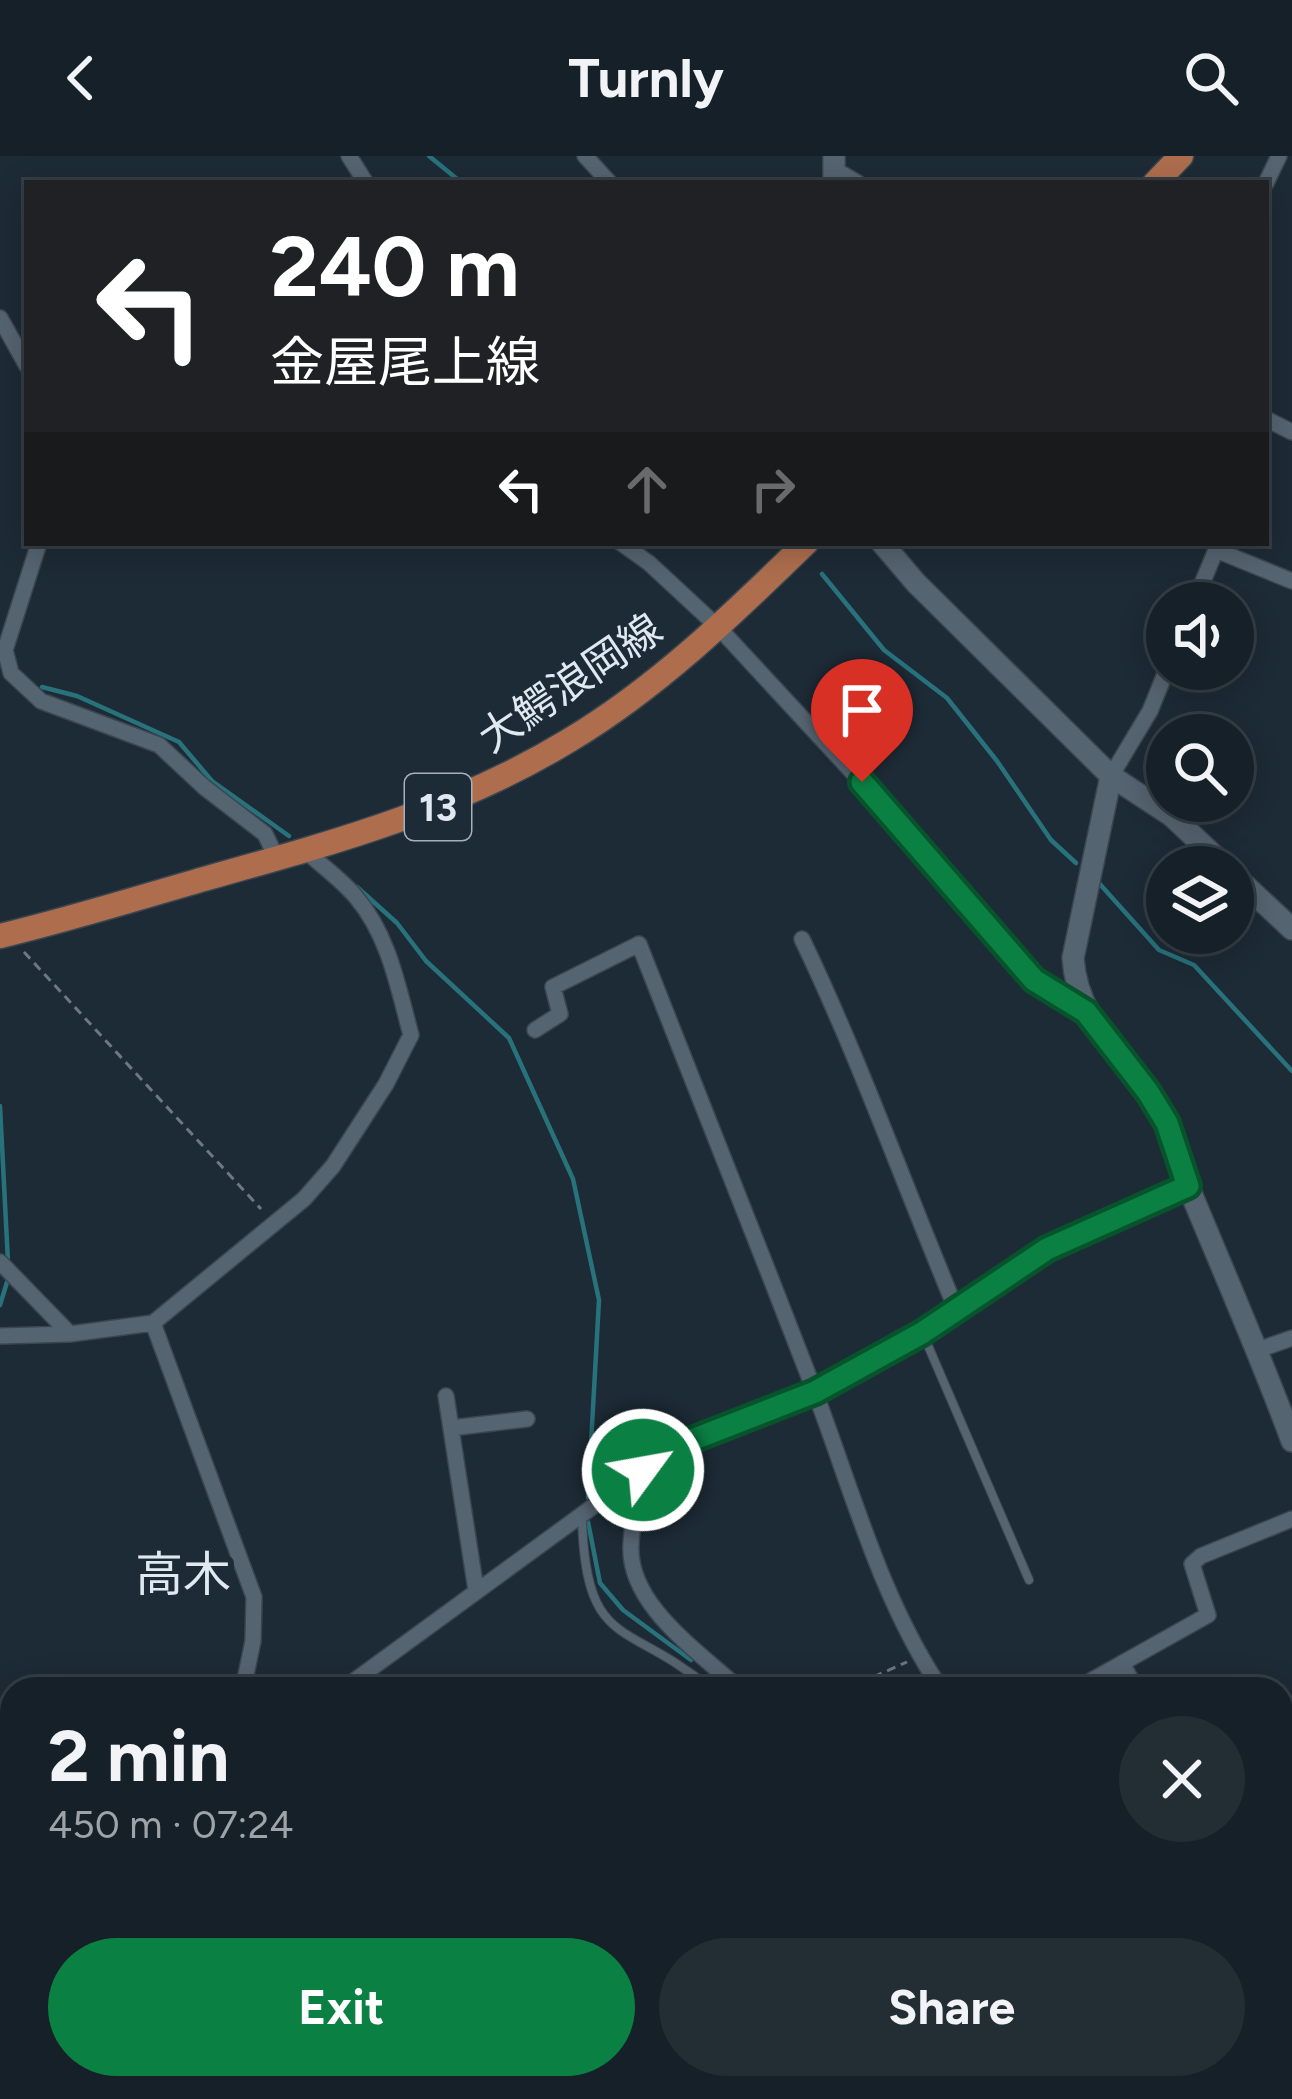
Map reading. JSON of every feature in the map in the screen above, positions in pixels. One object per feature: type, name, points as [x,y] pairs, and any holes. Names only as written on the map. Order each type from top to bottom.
[{"type":"main road","points":[[1158,180],[1181,156]]},
{"type":"main road","name":"大鰐浪岡線","points":[[9,934],[307,852],[453,802],[524,767],[628,702],[719,628],[803,546]]},
{"type":"main road","points":[[885,546],[916,583],[1112,776],[1172,816],[1204,846]]},
{"type":"main road","points":[[1112,776],[1073,958],[1075,985],[1086,1012],[1167,1123],[1292,1441]]},
{"type":"main road","points":[[1254,894],[1292,929]]},
{"type":"street","points":[[585,156],[607,180]]},
{"type":"street","points":[[0,319],[24,361]]},
{"type":"street","points":[[38,546],[5,650],[11,673],[41,701],[159,745],[204,788],[265,834],[277,859]]},
{"type":"street","points":[[625,546],[719,628],[919,844],[1034,980],[1086,1012]]},
{"type":"street","points":[[1202,582],[1217,546],[1292,581]]},
{"type":"street","points":[[1112,776],[1158,690]]},
{"type":"street","points":[[0,1336],[70,1334],[153,1323],[304,1199],[333,1166],[386,1084],[411,1035],[392,963],[375,922],[354,894],[307,852]]},
{"type":"street","points":[[802,939],[851,1042],[891,1154],[956,1309]]},
{"type":"street","points":[[535,1030],[560,1015],[553,987],[639,944],[815,1392],[860,1520],[933,1677]]},
{"type":"street","points":[[359,1677],[643,1470],[692,1440],[815,1392],[922,1333],[1047,1249],[1188,1186]]},
{"type":"street","points":[[0,1262],[70,1334]]},
{"type":"street","points":[[153,1323],[254,1597],[253,1642],[246,1677]]},
{"type":"street","points":[[1258,1350],[1292,1338]]},
{"type":"street","points":[[446,1396],[476,1591]]},
{"type":"street","points":[[451,1428],[527,1419]]},
{"type":"street","points":[[643,1470],[630,1546],[634,1572],[655,1609],[726,1677]]},
{"type":"street","points":[[1097,1677],[1208,1615],[1192,1564],[1201,1556],[1292,1519]]},
{"type":"street","points":[[1122,1663],[1130,1677]]},
{"type":"lane","points":[[922,1333],[1029,1580]]},
{"type":"lane","points":[[582,1514],[584,1564],[595,1604],[610,1626],[697,1677]]},
{"type":"path","points":[[9,934],[274,1224]]},
{"type":"path","points":[[874,1677],[920,1657]]},
{"type":"waterway","points":[[429,156],[458,180]]},
{"type":"waterway","points":[[822,574],[884,650],[947,698],[1051,840],[1076,863]]},
{"type":"waterway","points":[[42,687],[77,696],[179,742],[212,781],[289,836]]},
{"type":"waterway","points":[[1098,882],[1159,950],[1194,965],[1292,1071]]},
{"type":"waterway","points":[[357,887],[397,923],[426,961],[509,1038],[573,1179],[599,1300],[588,1498]]},
{"type":"waterway","points":[[0,1106],[8,1262]]},
{"type":"waterway","points":[[0,1305],[8,1279]]},
{"type":"waterway","points":[[588,1522],[600,1583],[623,1610],[691,1660]]},
{"type":"district","name":"高木","points":[[183,1574]]},
{"type":"route","points":[[643,1470],[692,1440],[815,1392],[922,1333],[1047,1249],[1188,1186],[1167,1123],[1086,1012],[1034,980],[862,782]]}]
